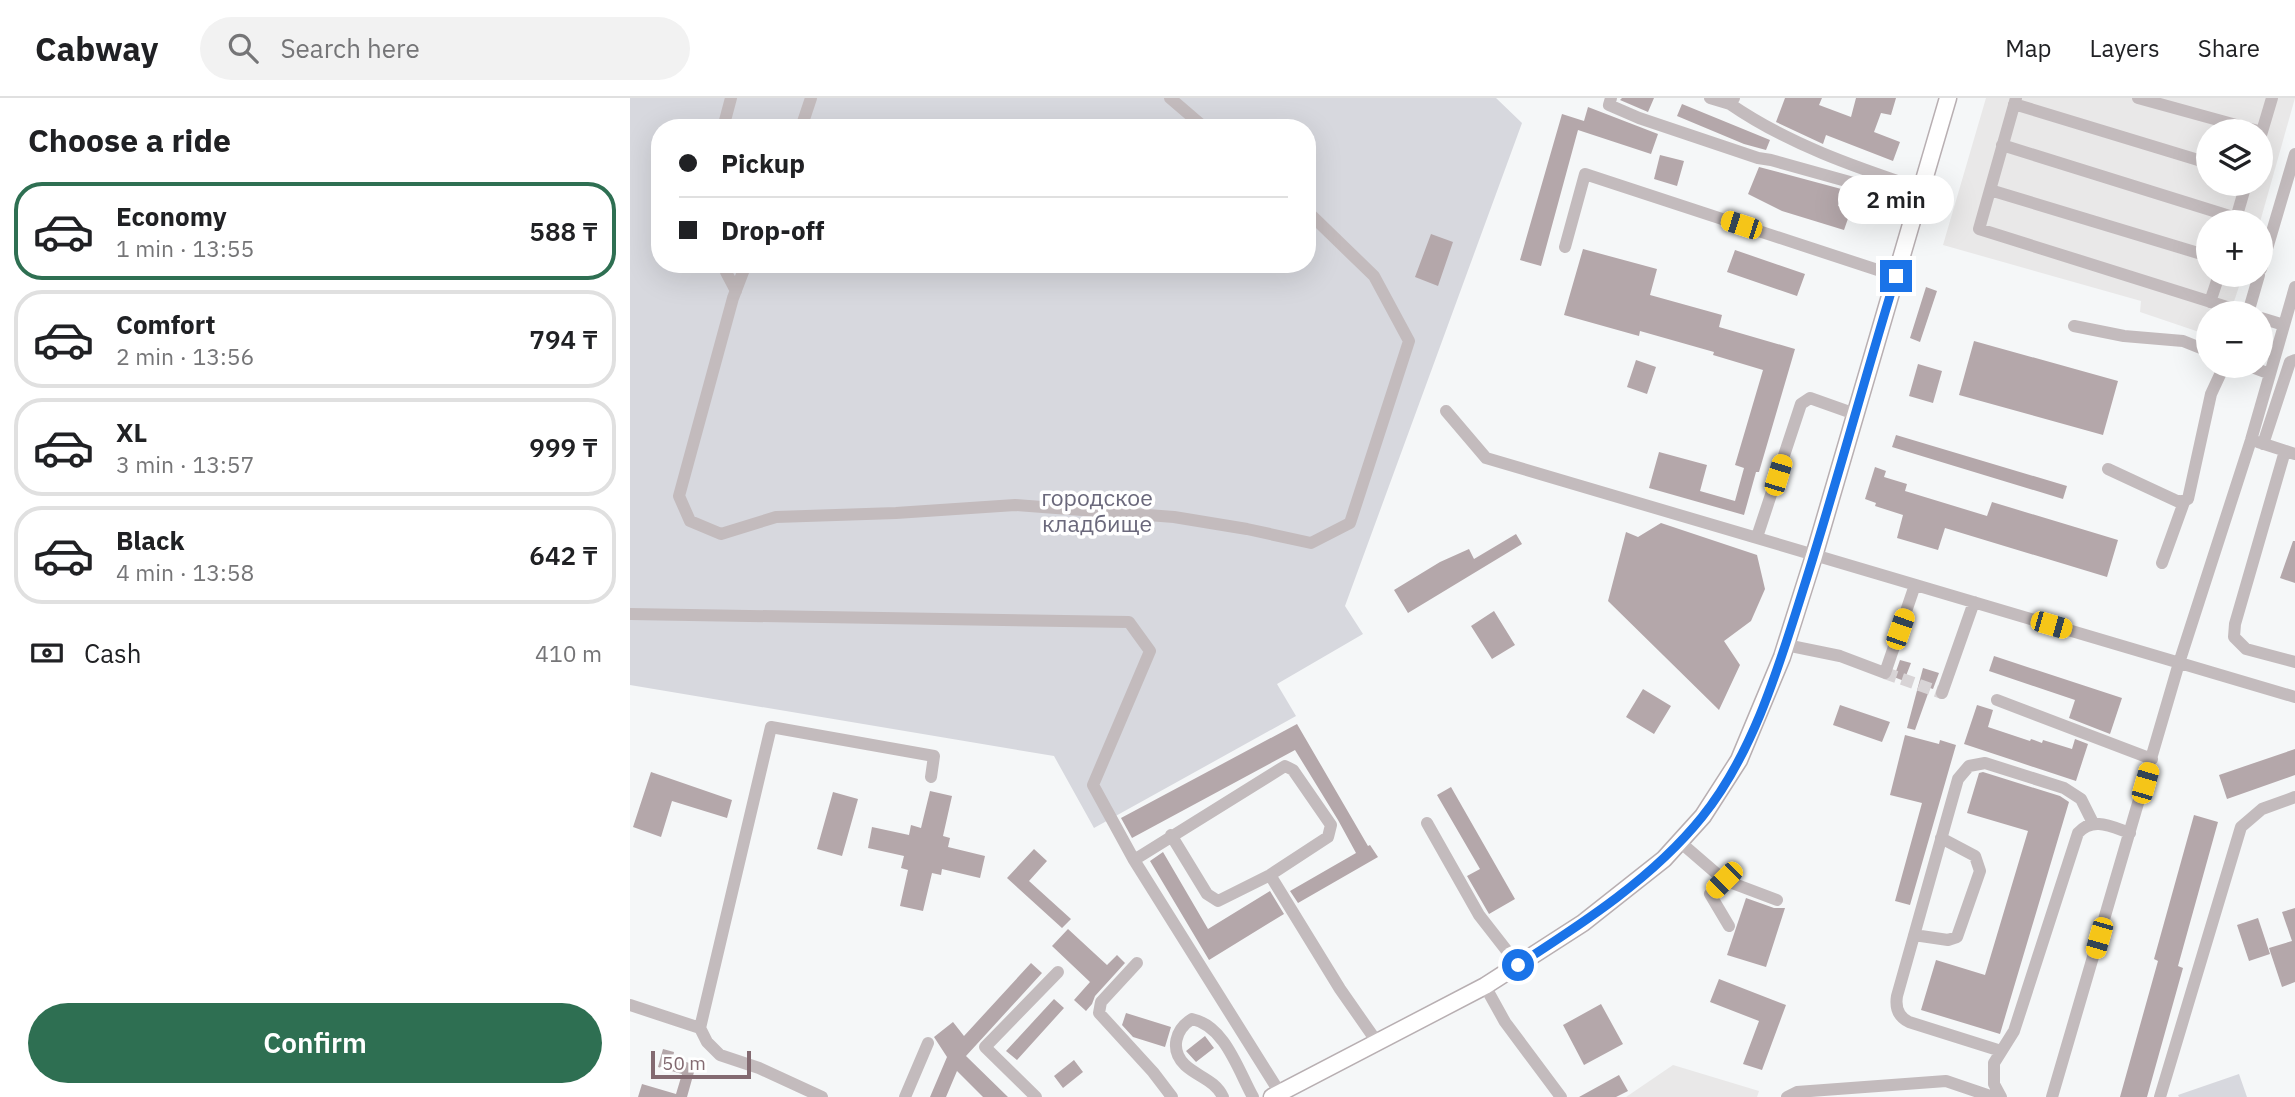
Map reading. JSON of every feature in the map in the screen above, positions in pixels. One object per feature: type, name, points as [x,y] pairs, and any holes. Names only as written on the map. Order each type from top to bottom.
[{"type":"main road","points":[[1276,1095],[1485,986],[1583,923],[1664,859],[1703,816],[1739,760],[1786,645],[1948,98]]},
{"type":"street","points":[[725,119],[731,98]]},
{"type":"street","points":[[804,119],[811,98]]},
{"type":"street","points":[[1170,98],[1194,119]]},
{"type":"street","points":[[1612,98],[1609,105],[1639,118],[1745,154],[1919,195]]},
{"type":"street","points":[[1710,98],[1732,101],[1790,140],[1876,174],[1919,195]]},
{"type":"street","points":[[2138,98],[2211,119]]},
{"type":"street","points":[[2265,119],[2272,98]]},
{"type":"street","points":[[2196,159],[2015,101],[1979,229],[2207,301]]},
{"type":"street","points":[[2003,145],[2204,210]]},
{"type":"street","points":[[2273,228],[2295,154]]},
{"type":"street","points":[[1565,247],[1585,174],[1896,276]]},
{"type":"street","points":[[1990,190],[2196,252]]},
{"type":"street","points":[[743,273],[679,496],[690,521],[721,534],[776,517],[1015,505],[1174,517],[1311,543],[1350,523],[1409,341],[1374,276],[1316,220]]},
{"type":"street","points":[[727,273],[736,291]]},
{"type":"street","points":[[2273,364],[2295,287]]},
{"type":"street","points":[[2273,322],[2284,325]]},
{"type":"street","points":[[2074,326],[2124,336],[2183,341],[2196,346]]},
{"type":"street","points":[[2055,1096],[2179,663],[2257,442],[2290,362],[2295,360]]},
{"type":"street","points":[[2162,563],[2184,502],[2188,499],[2211,394],[2218,378]]},
{"type":"street","points":[[2257,442],[2269,378]]},
{"type":"street","points":[[1757,537],[1801,404],[1810,398],[1854,414]]},
{"type":"street","points":[[1446,411],[1486,458],[2295,697]]},
{"type":"street","points":[[2257,442],[2290,452],[2235,624],[2234,637],[2246,649],[2295,662]]},
{"type":"street","points":[[2108,469],[2184,502]]},
{"type":"street","points":[[1786,645],[1840,656],[1885,673],[1915,585]]},
{"type":"street","points":[[1942,693],[1974,602]]},
{"type":"street","points":[[630,614],[1129,622],[1150,652],[1093,785],[1134,860],[1276,1095]]},
{"type":"street","points":[[1997,700],[2152,759]]},
{"type":"street","points":[[822,1097],[759,1068],[720,1055],[707,1042],[700,1028],[771,727],[934,756],[930,777]]},
{"type":"street","points":[[2001,1051],[1909,1022],[1900,1016],[1896,1001],[1958,779],[1969,766],[1978,763],[2070,790],[2081,799],[2093,823]]},
{"type":"street","points":[[1134,860],[1171,835],[1285,766],[1293,770],[1331,825],[1328,837],[1270,875],[1218,901],[1208,894],[1171,835]]},
{"type":"street","points":[[2160,1097],[2241,827],[2262,809],[2295,797]]},
{"type":"street","points":[[1427,823],[1479,915],[1518,965]]},
{"type":"street","points":[[2001,1097],[1992,1076],[1994,1063],[2014,1031],[2078,832],[2093,823],[2130,833]]},
{"type":"street","points":[[1914,935],[1948,940],[1957,937],[1980,871],[1975,856],[1941,838]]},
{"type":"street","points":[[1680,842],[1724,880],[1777,900]]},
{"type":"street","points":[[1270,875],[1340,989],[1377,1042]]},
{"type":"street","points":[[1724,880],[1710,894],[1729,926]]},
{"type":"street","points":[[1137,963],[1101,1002],[1100,1013],[1172,1097]]},
{"type":"street","points":[[1036,1097],[985,1047],[1058,971]]},
{"type":"street","points":[[1485,986],[1505,1022],[1561,1097]]},
{"type":"street","points":[[630,1005],[700,1028]]},
{"type":"street","points":[[1223,1097],[1220,1090],[1205,1076],[1185,1064],[1176,1049],[1175,1038],[1181,1026],[1192,1018],[1205,1021],[1219,1034],[1253,1097]]},
{"type":"street","points":[[905,1097],[928,1043]]},
{"type":"street","points":[[1787,1097],[1797,1092],[1946,1081],[1993,1097]]},
{"type":"shaded area","points":[[1986,98],[2295,98],[2273,176],[2273,119],[2196,119],[2196,196],[2267,196],[2263,210],[2196,210],[2196,287],[2239,287],[2234,301],[2196,301],[2196,331],[2140,312],[2141,301],[1943,245]]},
{"type":"shaded area","points":[[1673,1065],[1759,1091],[1757,1097],[1626,1097]]},
{"type":"green space","name":"городское кладбище","points":[[630,98],[1496,98],[1522,123],[1345,606],[1363,634],[1277,684],[1296,716],[1094,828],[1054,756],[630,685]]},
{"type":"green space","points":[[2239,1074],[2247,1097],[2178,1095]]},
{"type":"building","points":[[1654,98],[1648,112],[1620,100]]},
{"type":"building","points":[[1785,98],[1822,98],[1819,105],[1851,117],[1856,98],[1896,98],[1891,115],[1881,113],[1874,132],[1900,142],[1893,161],[1826,135],[1823,144],[1776,122]]},
{"type":"building","points":[[1682,104],[1770,140],[1766,150],[1744,144],[1677,116]]},
{"type":"building","points":[[1588,107],[1658,134],[1651,154],[1578,130],[1541,266],[1520,260],[1562,114],[1584,121]]},
{"type":"building","points":[[1660,155],[1684,161],[1677,186],[1654,179]]},
{"type":"building","points":[[1759,167],[1845,190],[1838,206],[1851,210],[1844,230],[1782,211],[1748,194]]},
{"type":"building","points":[[1431,234],[1453,242],[1438,286],[1415,277]]},
{"type":"building","points":[[1583,249],[1657,269],[1650,295],[1722,315],[1719,327],[1795,349],[1744,515],[1649,488],[1659,452],[1707,465],[1700,491],[1735,501],[1744,468],[1735,465],[1763,370],[1713,355],[1714,352],[1640,331],[1639,336],[1564,315]]},
{"type":"building","points":[[1735,250],[1805,274],[1797,296],[1727,272]]},
{"type":"building","points":[[1926,287],[1937,291],[1920,342],[1910,338]]},
{"type":"building","points":[[1974,341],[2118,381],[2103,435],[1959,395]]},
{"type":"building","points":[[1636,360],[1656,367],[1647,394],[1627,387]]},
{"type":"building","points":[[1918,364],[1942,371],[1933,403],[1909,396]]},
{"type":"building","points":[[1896,435],[2067,486],[2063,499],[1892,447]]},
{"type":"building","points":[[1875,467],[1886,471],[1884,477],[1907,484],[1905,491],[1987,516],[1992,502],[2118,540],[2107,577],[1945,528],[1938,550],[1897,538],[1903,515],[1875,506],[1876,503],[1865,499]]},
{"type":"building","points":[[1661,523],[1757,555],[1765,589],[1751,621],[1724,641],[1740,665],[1719,710],[1608,601],[1626,532],[1638,537]]},
{"type":"building","points":[[1516,534],[1522,544],[1408,613],[1394,590],[1440,562],[1469,549],[1474,559]]},
{"type":"building","points":[[2295,541],[2295,583],[2280,578]]},
{"type":"building","points":[[1494,611],[1515,645],[1492,659],[1471,626]]},
{"type":"building","points":[[1994,656],[2122,698],[2110,734],[2069,718],[2075,700],[1989,671]]},
{"type":"building","points":[[1900,660],[1911,663],[1904,681],[1894,677]]},
{"type":"building","points":[[1923,668],[1939,673],[1933,689],[1930,688],[1915,730],[1907,728]]},
{"type":"building","points":[[1643,689],[1671,706],[1654,734],[1626,717]]},
{"type":"building","points":[[1840,705],[1890,722],[1882,742],[1833,725]]},
{"type":"building","points":[[1977,705],[1993,710],[1988,727],[2030,741],[2031,739],[2042,743],[2043,740],[2072,749],[2075,739],[2088,744],[2076,781],[1964,744]]},
{"type":"building","points":[[1297,724],[1368,846],[1370,845],[1378,857],[1298,903],[1290,891],[1356,853],[1295,750],[1132,838],[1121,818]]},
{"type":"building","points":[[1905,735],[1939,744],[1940,740],[1956,745],[1910,905],[1895,901],[1922,803],[1890,795]]},
{"type":"building","points":[[2295,749],[2295,775],[2227,799],[2219,775]]},
{"type":"building","points":[[651,772],[732,800],[727,818],[672,801],[661,837],[633,827]]},
{"type":"building","points":[[1979,773],[2060,796],[2069,802],[2000,1034],[1921,1010],[1936,960],[1985,975],[2028,831],[1967,813]]},
{"type":"building","points":[[1451,787],[1515,899],[1489,914],[1467,876],[1480,869],[1437,795]]},
{"type":"building","points":[[930,791],[952,796],[943,836],[950,838],[948,847],[985,856],[980,878],[942,869],[941,875],[932,873],[923,911],[900,906],[908,870],[901,868],[904,856],[868,848],[872,827],[909,835],[911,825],[921,828]]},
{"type":"building","points":[[833,792],[858,799],[842,856],[817,849]]},
{"type":"building","points":[[2194,815],[2218,822],[2178,966],[2183,968],[2147,1097],[2120,1097],[2158,961],[2154,959]]},
{"type":"building","points":[[1034,849],[1047,861],[1029,881],[1071,919],[1062,928],[1007,878]]},
{"type":"building","points":[[1163,852],[1208,929],[1270,891],[1284,914],[1209,960],[1150,861]]},
{"type":"building","points":[[1746,898],[1774,908],[1785,908],[1766,967],[1727,955]]},
{"type":"building","points":[[2295,908],[2295,982],[2282,987],[2269,948],[2292,941],[2282,912]]},
{"type":"building","points":[[2258,918],[2270,954],[2249,961],[2237,925]]},
{"type":"building","points":[[1068,929],[1107,965],[1117,955],[1125,963],[1095,996],[1086,1011],[1074,1000],[1090,982],[1052,946]]},
{"type":"building","points":[[1031,963],[1042,973],[966,1056],[1008,1097],[983,1097],[957,1071],[946,1097],[930,1097],[947,1057],[934,1037],[953,1022],[964,1036]]},
{"type":"building","points":[[1719,979],[1786,1005],[1762,1070],[1743,1064],[1759,1021],[1710,1002]]},
{"type":"building","points":[[1054,999],[1064,1008],[1017,1060],[1006,1051]]},
{"type":"building","points":[[1601,1004],[1623,1044],[1584,1065],[1563,1025]]},
{"type":"building","points":[[1126,1013],[1171,1027],[1165,1047],[1133,1037],[1122,1025]]},
{"type":"building","points":[[1205,1036],[1214,1048],[1196,1062],[1186,1051]]},
{"type":"building","points":[[663,1049],[674,1052],[673,1058],[696,1065],[687,1097],[638,1097],[642,1084],[676,1094],[682,1074],[658,1067]]},
{"type":"building","points":[[1074,1060],[1083,1072],[1063,1088],[1054,1076]]},
{"type":"building","points":[[1619,1075],[1628,1091],[1616,1097],[1579,1097]]},
{"type":"tunnel","points":[[1885,673],[1942,693]]},
{"type":"route","points":[[1518,965],[1583,923],[1664,859],[1703,816],[1739,760],[1786,645],[1896,276]]}]
